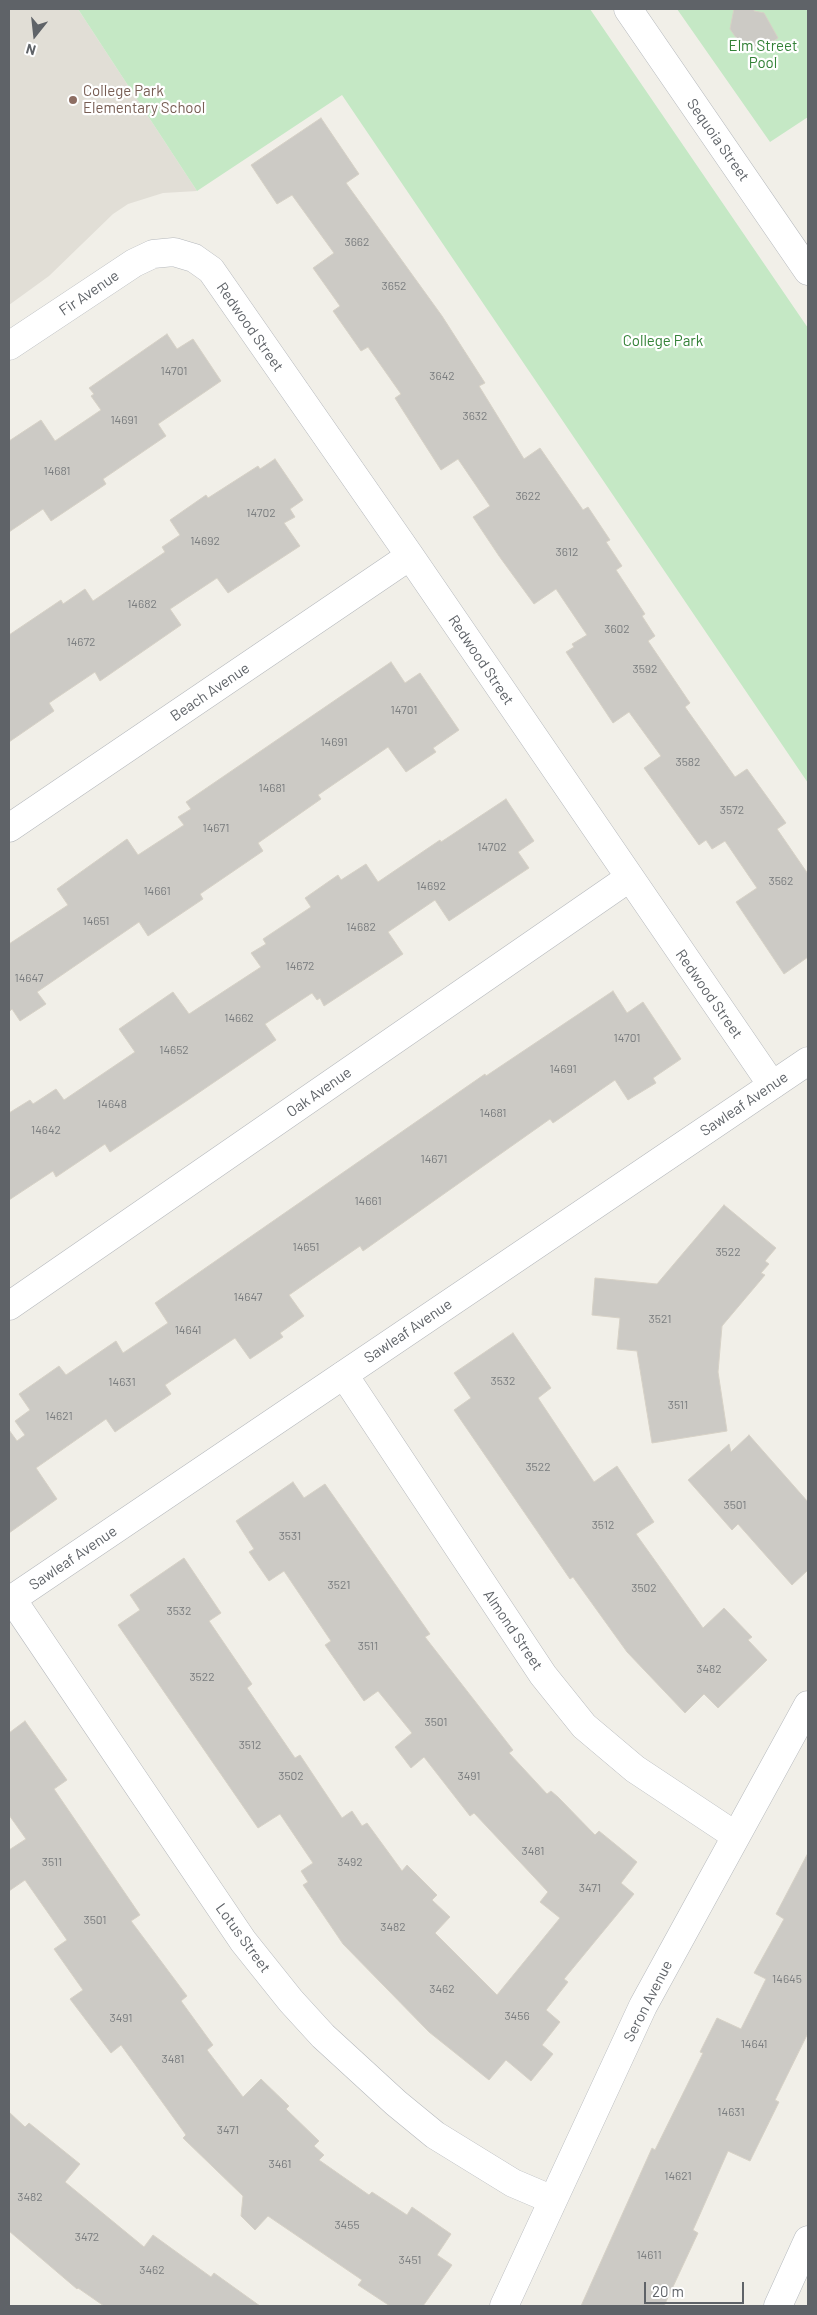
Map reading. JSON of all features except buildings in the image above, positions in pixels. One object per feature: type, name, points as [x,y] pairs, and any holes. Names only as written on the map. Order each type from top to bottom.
[{"type":"street","name":"Sequoia Street","points":[[628,9],[808,271]]},
{"type":"street","name":"Fir Avenue","points":[[9,346],[134,263],[153,254],[174,252]]},
{"type":"street","name":"Redwood Street","points":[[174,252],[194,258],[211,270],[410,556],[628,878],[772,1085]]},
{"type":"street","name":"Beach Avenue","points":[[9,828],[410,556]]},
{"type":"street","name":"Oak Avenue","points":[[9,1306],[628,878]]},
{"type":"street","name":"Sawleaf Avenue","points":[[10,1600],[808,1062]]},
{"type":"street","name":"Almond Street","points":[[344,1375],[544,1675],[584,1726],[635,1769],[736,1836]]},
{"type":"street","name":"Lotus Street","points":[[10,1600],[243,1941],[291,2001],[323,2036],[396,2103],[435,2135],[512,2183],[552,2200]]},
{"type":"street","name":"Seron Avenue","points":[[504,2306],[643,2006],[808,1705]]},
{"type":"street","points":[[778,2306],[808,2240]]},
{"type":"shaded area","name":"College Park Elementary School","points":[[9,9],[78,9],[197,191],[163,193],[128,204],[113,214],[49,276],[9,305]]},
{"type":"green space","name":"College Park","points":[[78,9],[590,9],[808,328],[808,783],[342,95],[197,191]]},
{"type":"green space","name":"Elm Street Pool","points":[[677,9],[808,9],[808,117],[770,142]]},
{"type":"place","name":"College Park Elementary School","points":[[73,100]]}]
